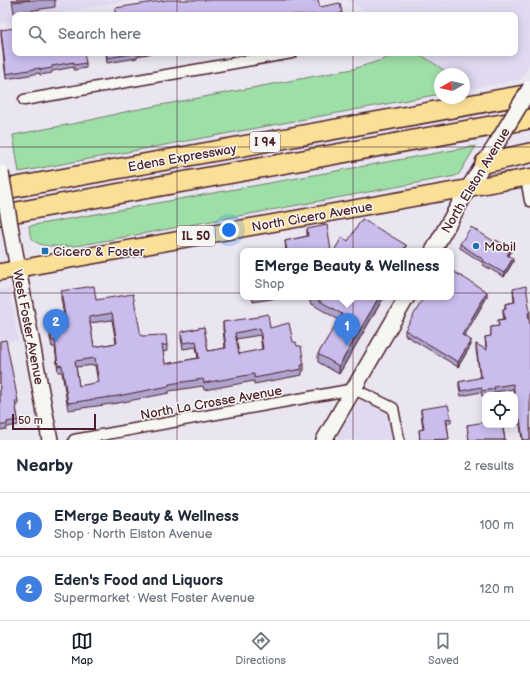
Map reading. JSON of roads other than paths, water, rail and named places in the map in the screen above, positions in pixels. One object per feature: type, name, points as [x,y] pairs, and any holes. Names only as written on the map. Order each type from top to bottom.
[{"type":"highway","name":"Edens Expressway","points":[[0,177],[530,94]]},
{"type":"highway","name":"Edens Expressway","points":[[0,215],[530,119]]},
{"type":"highway","points":[[485,163],[530,153]]},
{"type":"main road","name":"North Elston Avenue","points":[[435,248],[469,187],[530,88]]},
{"type":"main road","name":"West Foster Avenue","points":[[0,177],[50,440]]},
{"type":"main road","name":"North Cicero Avenue","points":[[0,272],[528,177]]},
{"type":"main road","points":[[324,440],[405,300]]},
{"type":"street","points":[[24,100],[275,56]]},
{"type":"street","points":[[528,177],[530,201]]},
{"type":"street","points":[[354,389],[393,408],[399,440]]},
{"type":"street","name":"North La Crosse Avenue","points":[[74,440],[354,389]]},
{"type":"place","name":"Mobil","points":[[476,246]]},
{"type":"place","name":"Cicero & Foster","points":[[45,251]]},
{"type":"place","name":"Eden's Food and Liquors","points":[[56,342]]},
{"type":"place","name":"EMerge Beauty & Wellness","points":[[347,346]]}]
